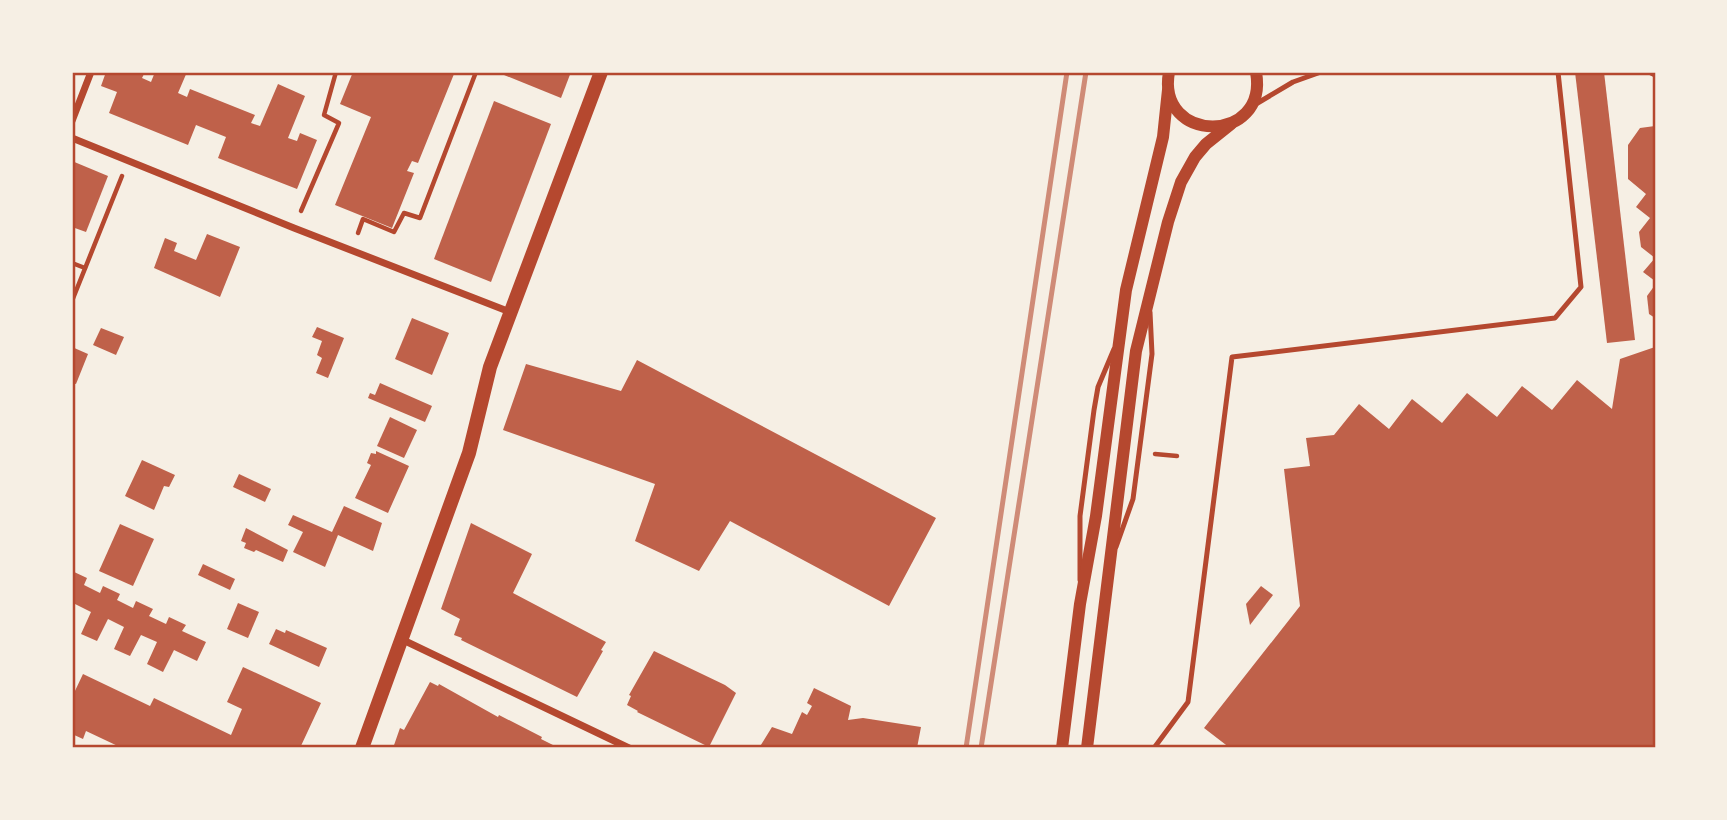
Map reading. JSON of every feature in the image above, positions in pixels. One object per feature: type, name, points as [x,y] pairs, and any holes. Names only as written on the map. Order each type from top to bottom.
[{"type":"main road","points":[[362,748],[469,453],[490,367],[601,72]]},
{"type":"street","points":[[72,121],[91,72]]},
{"type":"street","points":[[1062,748],[1119,337],[1134,250],[1163,137],[1169,72]]},
{"type":"street","points":[[1087,748],[1112,556],[1114,516],[1129,394],[1148,301],[1181,182],[1206,144],[1248,110],[1257,90],[1256,72]]},
{"type":"street","points":[[1168,90],[1177,110],[1188,120],[1209,127],[1231,124]]},
{"type":"street","points":[[72,138],[511,313]]},
{"type":"street","points":[[400,639],[629,748]]},
{"type":"lane","points":[[1248,110],[1293,82],[1321,72]]},
{"type":"lane","points":[[1154,748],[1188,702],[1232,357],[1555,317],[1581,287],[1558,72]]},
{"type":"lane","points":[[1649,72],[1655,75]]},
{"type":"path","points":[[294,228],[340,123],[324,115],[336,72]]},
{"type":"path","points":[[350,250],[363,219],[394,232],[404,213],[420,218],[474,72]]},
{"type":"path","points":[[72,301],[128,162]]},
{"type":"path","points":[[72,263],[85,268]]},
{"type":"path","points":[[1151,454],[1177,456]]},
{"type":"building","points":[[106,72],[145,72],[142,78],[151,82],[155,72],[187,72],[178,93],[187,97],[190,89],[255,115],[251,123],[260,126],[278,84],[305,96],[288,138],[297,141],[300,133],[317,140],[297,189],[218,158],[226,137],[196,125],[188,145],[109,113],[117,92],[101,86]]},
{"type":"building","points":[[353,72],[454,74],[418,163],[412,161],[407,171],[414,173],[392,228],[335,205],[371,117],[340,104]]},
{"type":"building","points":[[506,72],[571,72],[561,98],[504,75]]},
{"type":"building","points":[[1575,72],[1604,72],[1635,340],[1607,343]]},
{"type":"building","points":[[494,101],[551,124],[491,282],[434,259]]},
{"type":"building","points":[[1655,126],[1655,258],[1641,247],[1639,232],[1650,218],[1636,207],[1646,194],[1628,179],[1628,145],[1640,128]]},
{"type":"building","points":[[72,161],[108,176],[86,232],[72,227]]},
{"type":"building","points":[[207,234],[240,247],[220,297],[154,268],[165,238],[177,243],[174,251],[196,260]]},
{"type":"building","points":[[1655,258],[1655,281],[1643,272]]},
{"type":"building","points":[[1655,285],[1655,318],[1649,314],[1647,296]]},
{"type":"building","points":[[412,318],[449,333],[432,375],[395,359]]},
{"type":"building","points":[[317,327],[344,338],[328,378],[316,373],[322,358],[317,355],[322,341],[312,337]]},
{"type":"building","points":[[101,328],[124,337],[116,355],[93,345]]},
{"type":"building","points":[[72,347],[88,354],[76,384],[72,383]]},
{"type":"building","points":[[1655,347],[1655,748],[1230,748],[1204,728],[1300,606],[1284,469],[1310,466],[1306,438],[1334,435],[1359,404],[1389,429],[1412,399],[1442,423],[1467,393],[1497,417],[1522,386],[1552,410],[1577,380],[1612,409],[1620,359]]},
{"type":"building","points":[[637,360],[936,518],[889,606],[730,521],[699,571],[635,541],[655,484],[503,430],[526,364],[621,391]]},
{"type":"building","points":[[380,383],[432,406],[425,422],[368,398],[370,393],[375,395]]},
{"type":"building","points":[[390,417],[417,430],[404,458],[377,446]]},
{"type":"building","points":[[376,451],[409,466],[388,513],[355,498],[371,465],[367,463],[371,453],[376,454]]},
{"type":"building","points":[[142,460],[175,475],[169,487],[164,486],[154,510],[125,496]]},
{"type":"building","points":[[239,474],[271,489],[265,502],[233,487]]},
{"type":"building","points":[[344,506],[382,523],[373,551],[338,535],[325,567],[293,552],[303,532],[288,525],[293,515],[332,532]]},
{"type":"building","points":[[471,523],[532,554],[513,593],[606,642],[577,697],[454,635],[460,619],[441,609]]},
{"type":"building","points":[[120,524],[154,539],[133,586],[99,571]]},
{"type":"building","points":[[246,528],[288,550],[283,562],[256,550],[254,552],[244,548],[246,543],[241,541]]},
{"type":"building","points":[[203,564],[235,579],[230,590],[198,575]]},
{"type":"building","points":[[72,571],[87,578],[84,585],[100,593],[103,586],[120,594],[117,600],[133,608],[136,601],[153,609],[149,616],[166,624],[169,617],[186,625],[182,631],[206,642],[197,661],[174,650],[163,672],[147,664],[157,642],[141,635],[130,656],[114,649],[124,627],[108,619],[97,641],[81,634],[91,612],[75,604],[72,610]]},
{"type":"building","points":[[1261,586],[1273,595],[1250,625],[1246,604]]},
{"type":"building","points":[[238,603],[259,612],[248,638],[227,629]]},
{"type":"building","points":[[276,629],[285,633],[286,630],[327,648],[319,667],[269,644]]},
{"type":"building","points":[[654,651],[725,685],[736,693],[709,747],[627,705],[631,696],[629,695]]},
{"type":"building","points":[[243,667],[321,703],[300,748],[122,748],[86,731],[83,739],[72,734],[72,692],[74,693],[83,674],[150,706],[154,698],[231,735],[242,709],[227,702]]},
{"type":"building","points":[[430,682],[438,686],[439,684],[553,745],[551,748],[393,748],[400,728],[404,730]]},
{"type":"building","points":[[814,688],[851,706],[848,720],[863,718],[921,727],[917,748],[759,748],[772,727],[792,734],[802,712],[807,715],[812,706],[807,703]]},
{"type":"railway","points":[[966,748],[1067,72]]},
{"type":"railway","points":[[981,748],[1086,72]]}]
